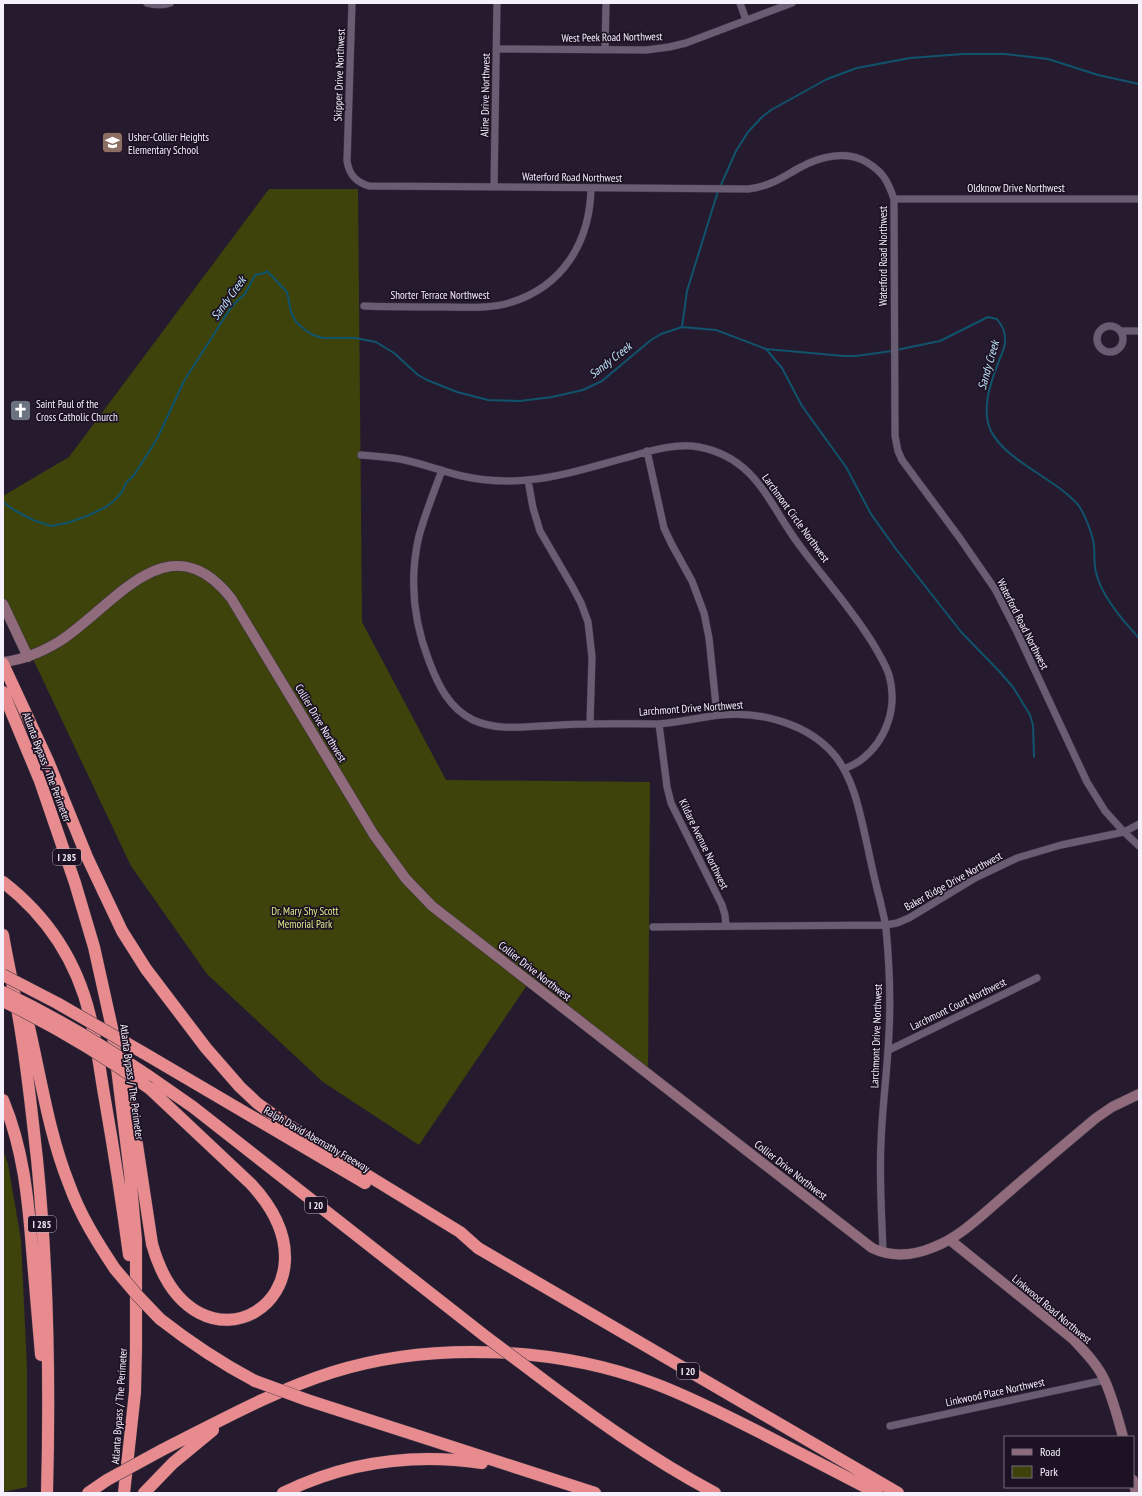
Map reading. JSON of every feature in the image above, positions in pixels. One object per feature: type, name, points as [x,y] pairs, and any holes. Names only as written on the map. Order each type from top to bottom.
[{"type":"highway","points":[[3,663],[48,762],[86,857],[122,931],[146,969],[206,1048],[240,1087],[263,1108],[318,1145],[460,1232],[478,1248]]},
{"type":"highway","name":"Atlanta Bypass / The Perimeter","points":[[3,692],[40,781],[75,884],[94,947],[112,1028],[132,1192],[136,1240],[135,1392],[124,1493]]},
{"type":"highway","points":[[3,882],[22,897],[48,926],[61,945],[79,982],[89,1011],[116,1165],[136,1304]]},
{"type":"highway","name":"I 285","points":[[3,935],[16,1003],[31,1107],[41,1212],[48,1330],[47,1493]]},
{"type":"highway","name":"Ralph David Abernathy Freeway","points":[[3,976],[57,1003],[478,1248]]},
{"type":"highway","name":"I 20","points":[[3,992],[65,1024],[114,1053],[193,1107],[485,1336],[577,1405],[636,1446],[715,1493]]},
{"type":"highway","points":[[3,1001],[107,1059],[149,1088],[263,1198],[276,1220],[282,1236],[285,1252],[285,1264],[276,1293],[257,1311],[245,1317],[230,1320],[218,1319],[197,1312],[178,1296],[159,1266],[152,1244],[131,1105],[112,1028]]},
{"type":"highway","points":[[16,1003],[29,1027],[56,1146],[69,1185],[88,1226],[115,1269],[160,1319],[200,1350],[224,1365],[255,1381],[307,1400],[595,1493]]},
{"type":"highway","points":[[3,1100],[14,1128],[21,1152],[27,1190],[48,1446]]},
{"type":"highway","name":"I 20","points":[[478,1248],[898,1493]]},
{"type":"highway","points":[[88,1493],[107,1480],[162,1450],[249,1407],[291,1388],[325,1375],[368,1363],[397,1358],[451,1353],[487,1352],[552,1358],[594,1366],[632,1376],[690,1398],[876,1493]]},
{"type":"highway","points":[[144,1492],[173,1464],[208,1434],[249,1407]]},
{"type":"highway","points":[[283,1493],[309,1481],[341,1470],[380,1462],[414,1458],[482,1462],[547,1478]]},
{"type":"main road","name":"Collier Drive Northwest","points":[[3,663],[28,657],[61,640],[130,585],[145,575],[167,567],[178,566],[191,568],[212,577],[221,584],[231,598],[374,835],[394,864],[424,898],[452,922],[872,1248],[883,1253],[895,1256],[908,1255],[933,1248],[950,1240],[1096,1118],[1112,1106],[1139,1094]]},
{"type":"main road","points":[[3,604],[28,657]]},
{"type":"main road","name":"Linkwood Road Northwest","points":[[950,1240],[1073,1339],[1089,1356],[1105,1380],[1123,1436]]},
{"type":"street","points":[[147,3],[154,5],[167,5],[170,3]]},
{"type":"street","name":"Skipper Drive Northwest","points":[[348,147],[352,3]]},
{"type":"street","name":"Aline Drive Northwest","points":[[494,187],[497,3]]},
{"type":"street","points":[[605,50],[606,3]]},
{"type":"street","points":[[740,3],[746,20]]},
{"type":"street","name":"West Peek Road Northwest","points":[[497,49],[646,50],[669,47],[792,3]]},
{"type":"street","name":"Waterford Road Northwest","points":[[348,147],[348,168],[351,174],[356,180],[369,186],[748,189],[773,182],[802,166],[820,159],[844,155],[862,159],[877,169],[888,182],[894,199],[895,436],[898,451],[902,460],[959,537],[995,589],[1018,632],[1088,782],[1105,810],[1124,832],[1139,846]]},
{"type":"street","name":"Shorter Terrace Northwest","points":[[364,306],[485,308],[509,303],[529,295],[544,286],[556,276],[576,251],[588,220],[591,188]]},
{"type":"street","name":"Oldknow Drive Northwest","points":[[894,199],[1139,199]]},
{"type":"street","points":[[1121,331],[1139,331]]},
{"type":"street","name":"Larchmont Circle Northwest","points":[[361,455],[400,459],[463,476],[484,480],[506,481],[528,480],[560,475],[673,446],[699,447],[723,455],[745,468],[761,485],[799,545],[846,603],[867,633],[884,662],[889,674],[892,692],[891,711],[886,730],[875,747],[860,760],[844,769]]},
{"type":"street","points":[[647,452],[664,528],[692,581],[704,612],[709,638],[717,715]]},
{"type":"street","name":"Larchmont Drive Northwest","points":[[442,470],[420,535],[414,563],[414,610],[421,642],[436,680],[444,694],[456,708],[471,719],[496,726],[510,727],[590,723],[659,724],[682,722],[717,715],[752,715],[796,727],[811,735],[824,744],[844,769],[855,795],[886,925],[890,997],[881,1147],[883,1253]]},
{"type":"street","points":[[528,480],[533,508],[540,531],[581,603],[588,622],[592,657],[590,723]]},
{"type":"street","name":"Kildare Avenue Northwest","points":[[659,724],[667,787],[671,803],[722,905],[726,926]]},
{"type":"street","name":"Baker Ridge Drive Northwest","points":[[653,927],[886,925],[897,923],[909,918],[976,878],[1017,858],[1061,845],[1124,832],[1139,824]]},
{"type":"street","name":"Larchmont Court Northwest","points":[[888,1050],[1037,978]]},
{"type":"street","name":"Linkwood Place Northwest","points":[[890,1426],[1105,1380]]},
{"type":"green space","name":"Dr. Mary Shy Scott Memorial Park","points":[[269,189],[358,189],[362,622],[446,780],[650,782],[648,1077],[527,985],[419,1145],[323,1082],[207,974],[131,866],[33,659],[3,601],[3,496],[69,457]]},
{"type":"green space","points":[[3,1150],[8,1164],[21,1240],[27,1368],[27,1487],[3,1492]]},
{"type":"waterway","points":[[720,187],[736,151],[748,132],[762,117],[771,110],[827,79],[857,68],[910,58],[963,54],[1005,54],[1048,59],[1098,75],[1139,84]]},
{"type":"waterway","points":[[682,327],[687,291],[718,191]]},
{"type":"waterway","name":"Sandy Creek","points":[[3,502],[14,510],[33,520],[51,526],[67,523],[87,516],[106,507],[115,500],[122,492],[126,483],[134,475],[157,439],[184,381],[230,309],[245,294],[255,275],[265,273],[267,271],[287,292],[291,312],[296,322],[313,335],[323,338],[355,338],[376,342],[394,353],[418,375],[427,380],[457,392],[488,400],[520,401],[552,397],[583,390],[602,381],[651,340],[661,334],[682,327],[716,330],[766,349],[844,356],[856,356],[892,351]]},
{"type":"waterway","name":"Sandy Creek","points":[[896,350],[940,341],[988,317],[997,319],[1004,330],[1005,344],[994,375],[987,402],[990,429],[1007,451],[1069,496],[1079,506],[1092,536],[1095,568],[1104,593],[1127,625],[1139,638]]},
{"type":"waterway","points":[[766,349],[782,368],[802,406],[846,467],[871,514],[896,549],[962,633],[1013,687],[1030,715],[1033,725],[1034,757]]},
{"type":"place","name":"Usher-Collier Heights Elementary School","points":[[113,143]]},
{"type":"place","name":"Saint Paul of the Cross Catholic Church","points":[[20,410]]}]
